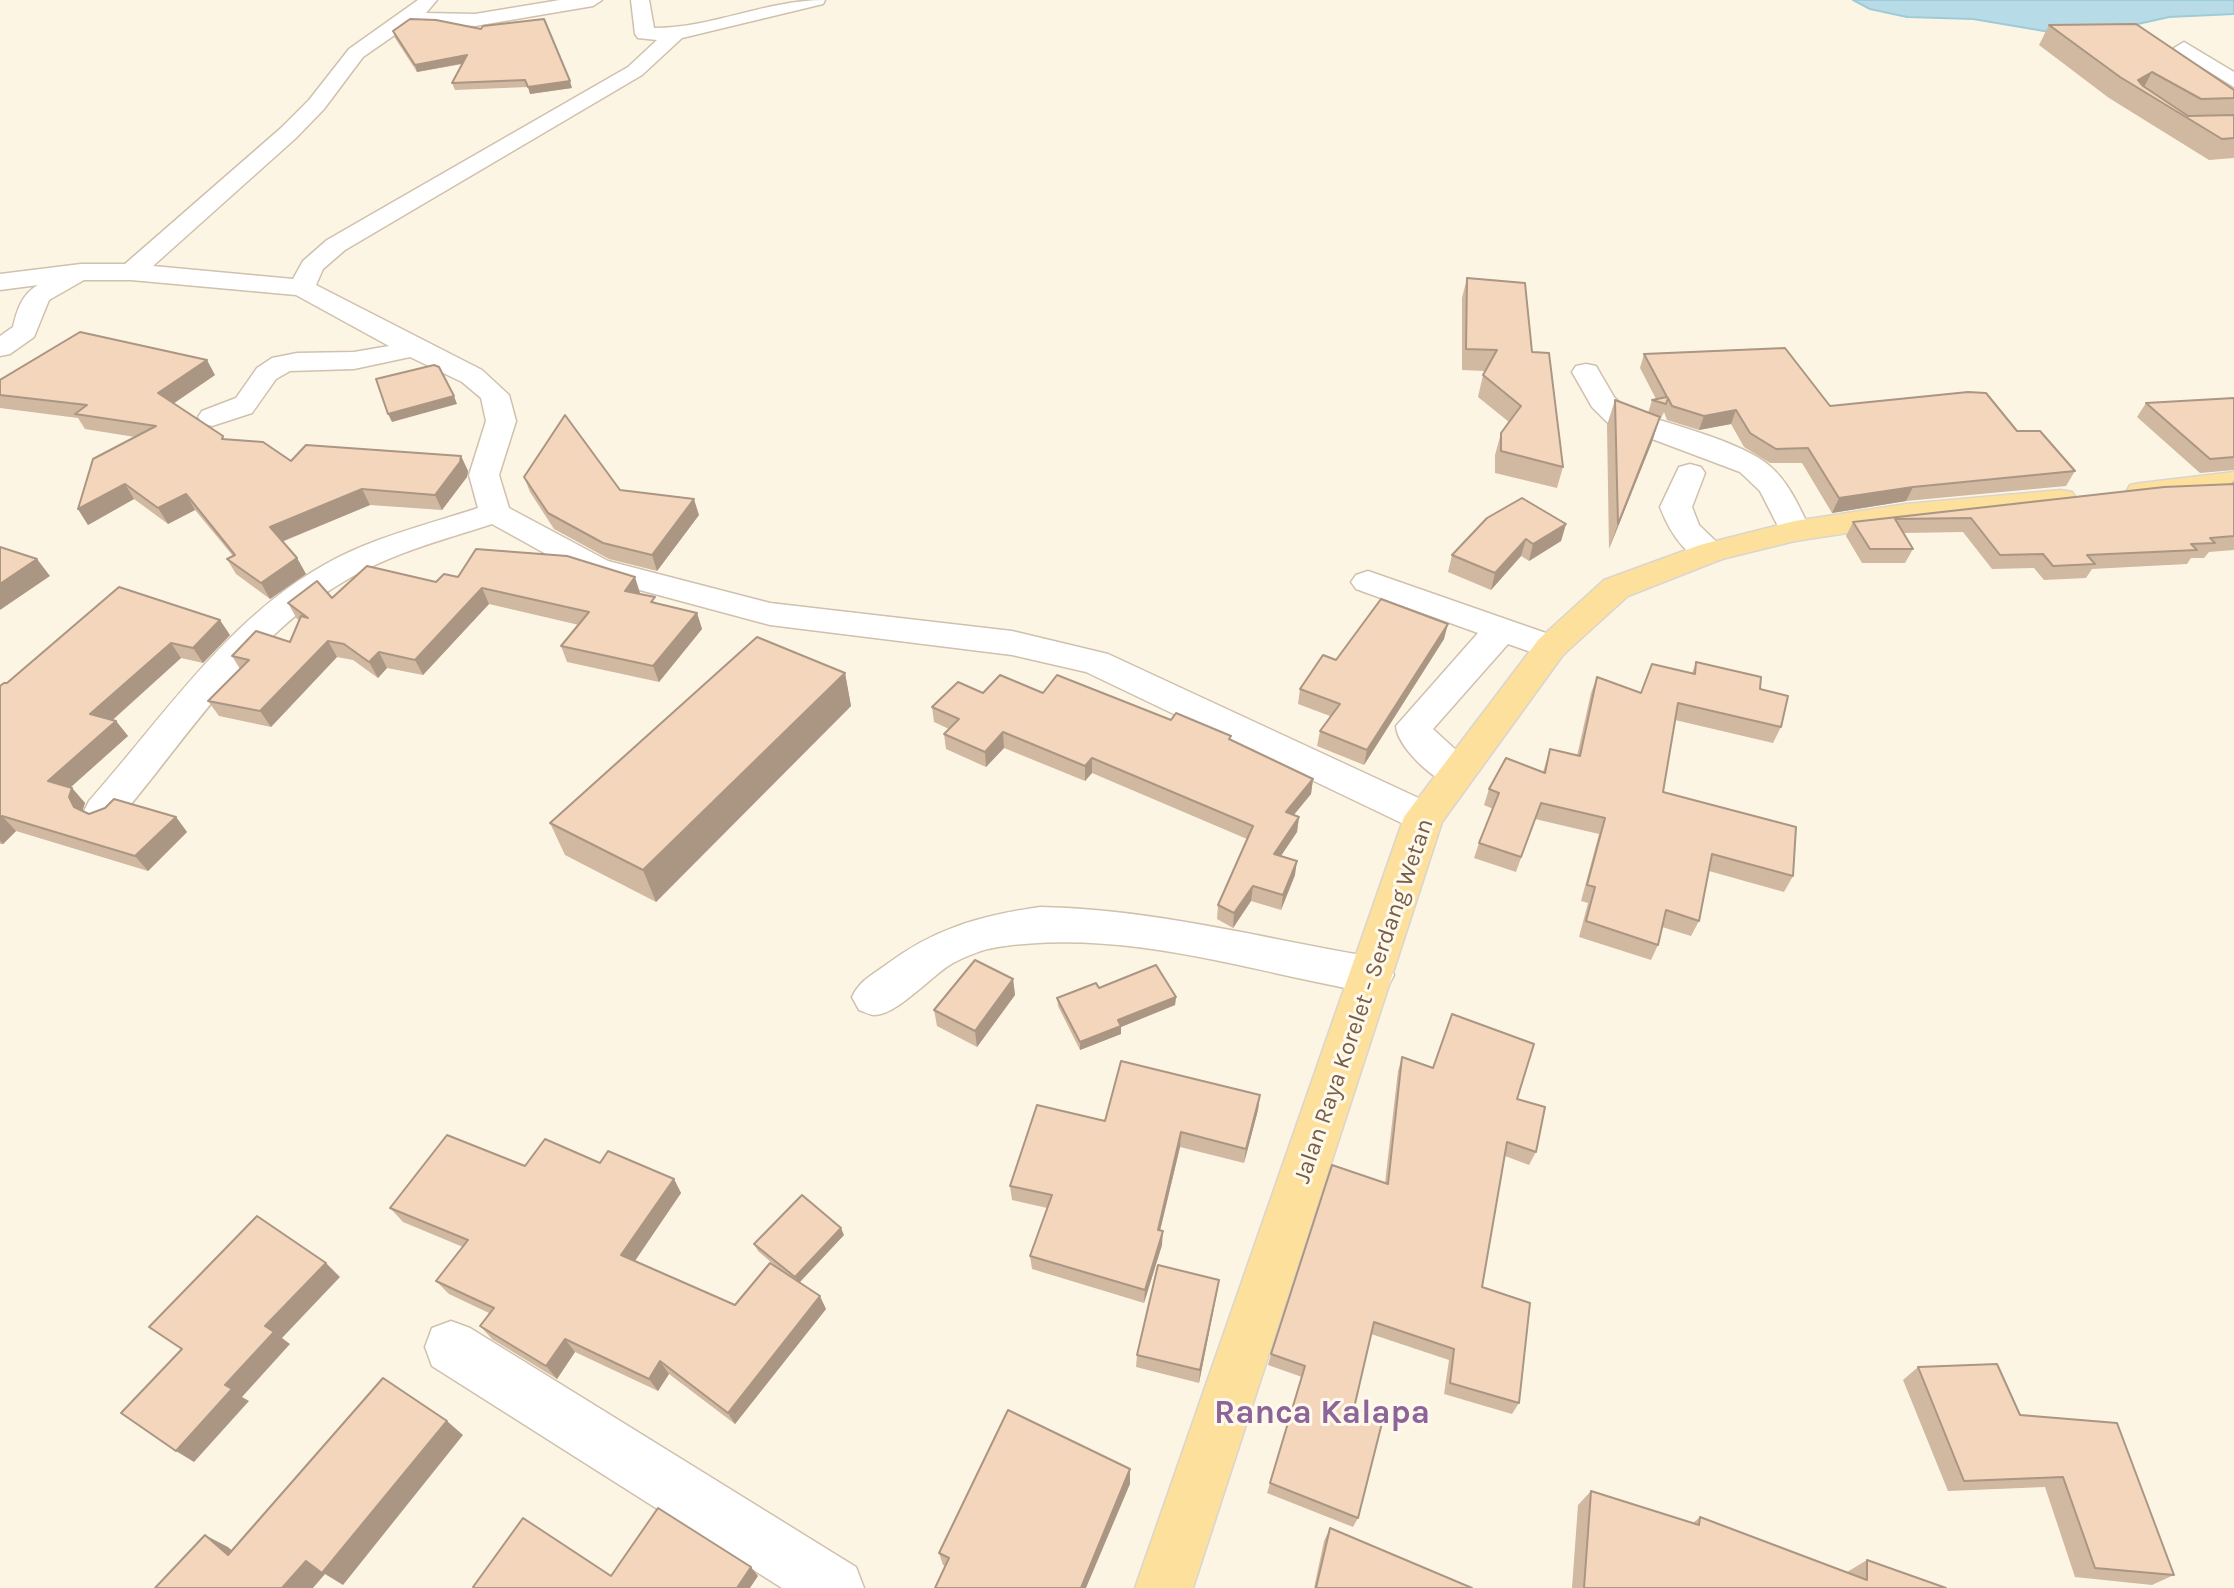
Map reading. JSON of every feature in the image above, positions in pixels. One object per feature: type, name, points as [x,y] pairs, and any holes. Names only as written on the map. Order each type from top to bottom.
[{"type":"main road","name":"Jalan Raya Korelet - Serdang Wetan","points":[[1164,1588],[1424,817],[1552,646],[1616,587],[1711,552],[1795,531],[1906,514],[2234,481]]},
{"type":"street","points":[[131,272],[250,171],[313,109],[354,54],[377,36],[421,9],[475,20],[593,0]]},
{"type":"street","points":[[640,0],[645,34],[675,34],[816,0]]},
{"type":"street","points":[[302,288],[312,266],[336,244],[635,71],[675,34]]},
{"type":"street","points":[[2184,48],[2234,81]]},
{"type":"street","points":[[0,348],[24,331],[30,308],[39,295],[81,272]]},
{"type":"street","points":[[0,282],[81,272],[131,272],[302,288],[413,348],[472,376],[495,395],[501,421],[484,475],[495,513],[596,568],[770,614],[1012,643],[1096,662],[1424,817]]},
{"type":"street","points":[[212,417],[236,412],[249,402],[266,373],[277,366],[296,362],[335,362],[378,357],[413,348]]},
{"type":"street","points":[[1586,372],[1602,401],[1617,416],[1739,458],[1757,468],[1770,480],[1795,531]]},
{"type":"street","points":[[1690,473],[1676,507],[1685,530],[1711,552]]},
{"type":"street","points":[[103,811],[152,757],[212,678],[317,584],[365,557],[495,513]]},
{"type":"street","points":[[1368,582],[1500,631],[1552,646]]},
{"type":"street","points":[[1456,772],[1415,737],[1415,726],[1500,631]]},
{"type":"street","points":[[874,997],[940,950],[986,932],[1067,922],[1134,929],[1324,969],[1372,975]]},
{"type":"street","points":[[451,1347],[835,1588]]},
{"type":"water","points":[[1853,0],[2234,0],[2234,14],[2169,17],[2138,24],[2050,32],[1973,19],[1907,17],[1870,9]]},
{"type":"building","points":[[410,19],[436,20],[481,29],[483,26],[544,19],[570,81],[528,87],[525,80],[452,83],[467,55],[415,65],[393,31]]},
{"type":"building","points":[[2136,24],[2234,90],[2234,98],[2201,99],[2152,72],[2138,80],[2143,86],[2188,116],[2234,115],[2234,138],[2222,139],[2120,77],[2049,25]]},
{"type":"building","points":[[1467,278],[1525,283],[1532,352],[1549,353],[1563,467],[1501,451],[1501,433],[1521,406],[1483,375],[1497,350],[1466,349]]},
{"type":"building","points":[[80,332],[207,360],[158,393],[223,436],[222,439],[263,442],[291,461],[306,445],[461,456],[460,462],[435,495],[362,489],[270,527],[297,558],[261,583],[227,559],[235,555],[186,494],[158,508],[125,484],[78,509],[93,459],[156,426],[75,414],[87,405],[0,395],[0,380]]},
{"type":"building","points":[[1785,348],[1830,406],[1968,392],[1986,393],[2017,431],[2040,431],[2075,471],[1913,487],[1839,498],[1808,448],[1776,449],[1750,433],[1736,410],[1704,416],[1672,406],[1668,398],[1666,404],[1652,400],[1667,397],[1644,354]]},
{"type":"building","points":[[434,365],[439,367],[454,396],[388,414],[376,379]]},
{"type":"building","points":[[2234,398],[2234,457],[2210,459],[2146,403]]},
{"type":"building","points":[[1615,400],[1660,417],[1618,524]]},
{"type":"building","points":[[565,415],[620,490],[694,499],[652,555],[603,543],[548,513],[524,477]]},
{"type":"building","points":[[2234,484],[2234,536],[2210,538],[2215,543],[2191,544],[2197,550],[2087,555],[2095,564],[2053,566],[2043,554],[2000,555],[1971,518],[1895,519],[1913,549],[1870,549],[1853,522],[2164,487]]},
{"type":"building","points":[[1522,498],[1566,524],[1533,544],[1526,539],[1495,573],[1452,555],[1487,518]]},
{"type":"building","points":[[0,547],[37,559],[0,584]]},
{"type":"building","points":[[476,549],[567,556],[635,577],[625,591],[655,597],[651,602],[697,613],[653,666],[561,646],[589,612],[482,588],[415,660],[379,652],[369,662],[344,644],[328,641],[260,711],[208,701],[249,660],[232,656],[256,631],[290,642],[301,616],[308,618],[288,603],[317,581],[332,598],[367,566],[436,582],[444,574],[458,577]]},
{"type":"building","points":[[119,587],[220,620],[193,648],[171,643],[90,714],[116,721],[48,781],[72,788],[69,797],[74,807],[89,814],[105,808],[114,799],[176,817],[135,856],[2,816],[0,818],[0,686],[7,683]]},
{"type":"building","points":[[1381,599],[1448,624],[1367,750],[1320,731],[1340,704],[1300,689],[1323,655],[1336,660]]},
{"type":"building","points":[[757,637],[845,673],[643,870],[550,823]]},
{"type":"building","points":[[1696,662],[1761,677],[1760,689],[1788,696],[1781,727],[1678,703],[1663,792],[1796,827],[1793,876],[1712,854],[1699,921],[1666,910],[1658,945],[1586,921],[1595,887],[1587,885],[1605,818],[1541,803],[1521,857],[1479,843],[1499,793],[1489,789],[1506,758],[1545,773],[1550,749],[1580,756],[1597,677],[1641,693],[1652,664],[1695,674]]},
{"type":"building","points":[[1000,675],[1043,693],[1057,675],[1171,720],[1176,713],[1231,736],[1229,739],[1313,779],[1286,812],[1299,817],[1274,854],[1297,861],[1283,895],[1253,886],[1234,913],[1218,905],[1253,826],[1092,758],[1085,766],[1003,732],[985,752],[944,734],[959,719],[932,707],[958,682],[983,693]]},
{"type":"building","points":[[975,960],[1013,979],[975,1031],[934,1010]]},
{"type":"building","points":[[1156,965],[1176,997],[1118,1020],[1121,1026],[1080,1042],[1057,998],[1096,983],[1099,988]]},
{"type":"building","points":[[1452,1014],[1534,1044],[1517,1099],[1545,1107],[1536,1152],[1507,1142],[1482,1287],[1530,1303],[1519,1403],[1450,1383],[1454,1349],[1374,1322],[1354,1408],[1383,1419],[1358,1518],[1270,1483],[1305,1366],[1271,1354],[1332,1165],[1388,1184],[1402,1057],[1433,1068]]},
{"type":"building","points":[[1121,1061],[1260,1095],[1246,1149],[1181,1132],[1158,1230],[1163,1231],[1145,1290],[1030,1256],[1052,1195],[1010,1186],[1037,1105],[1105,1121]]},
{"type":"building","points":[[447,1135],[525,1166],[545,1139],[600,1163],[608,1151],[674,1179],[621,1255],[735,1305],[770,1263],[820,1296],[728,1413],[660,1361],[649,1379],[565,1339],[546,1366],[480,1326],[494,1308],[436,1281],[468,1240],[390,1208]]},
{"type":"building","points":[[802,1195],[841,1228],[795,1277],[754,1244]]},
{"type":"building","points":[[257,1216],[326,1263],[265,1326],[274,1332],[225,1385],[232,1389],[176,1451],[121,1413],[182,1349],[149,1327]]},
{"type":"building","points":[[1158,1265],[1219,1280],[1200,1370],[1137,1355]]},
{"type":"building","points":[[1997,1364],[2020,1415],[2117,1423],[2174,1575],[2095,1568],[2063,1477],[1964,1481],[1918,1367]]},
{"type":"building","points":[[383,1378],[447,1421],[322,1573],[306,1561],[282,1588],[155,1588],[205,1535],[228,1555]]},
{"type":"building","points":[[1008,1410],[1130,1469],[1081,1588],[935,1588],[949,1558],[939,1553]]},
{"type":"building","points":[[1591,1491],[1699,1525],[1700,1517],[1867,1580],[1867,1560],[1946,1588],[1584,1588]]},
{"type":"building","points":[[658,1508],[751,1567],[737,1588],[473,1587],[523,1518],[611,1576]]},
{"type":"building","points":[[1330,1528],[1472,1588],[1316,1588]]},
{"type":"district","name":"Ranca Kalapa","points":[[1322,1414]]}]
